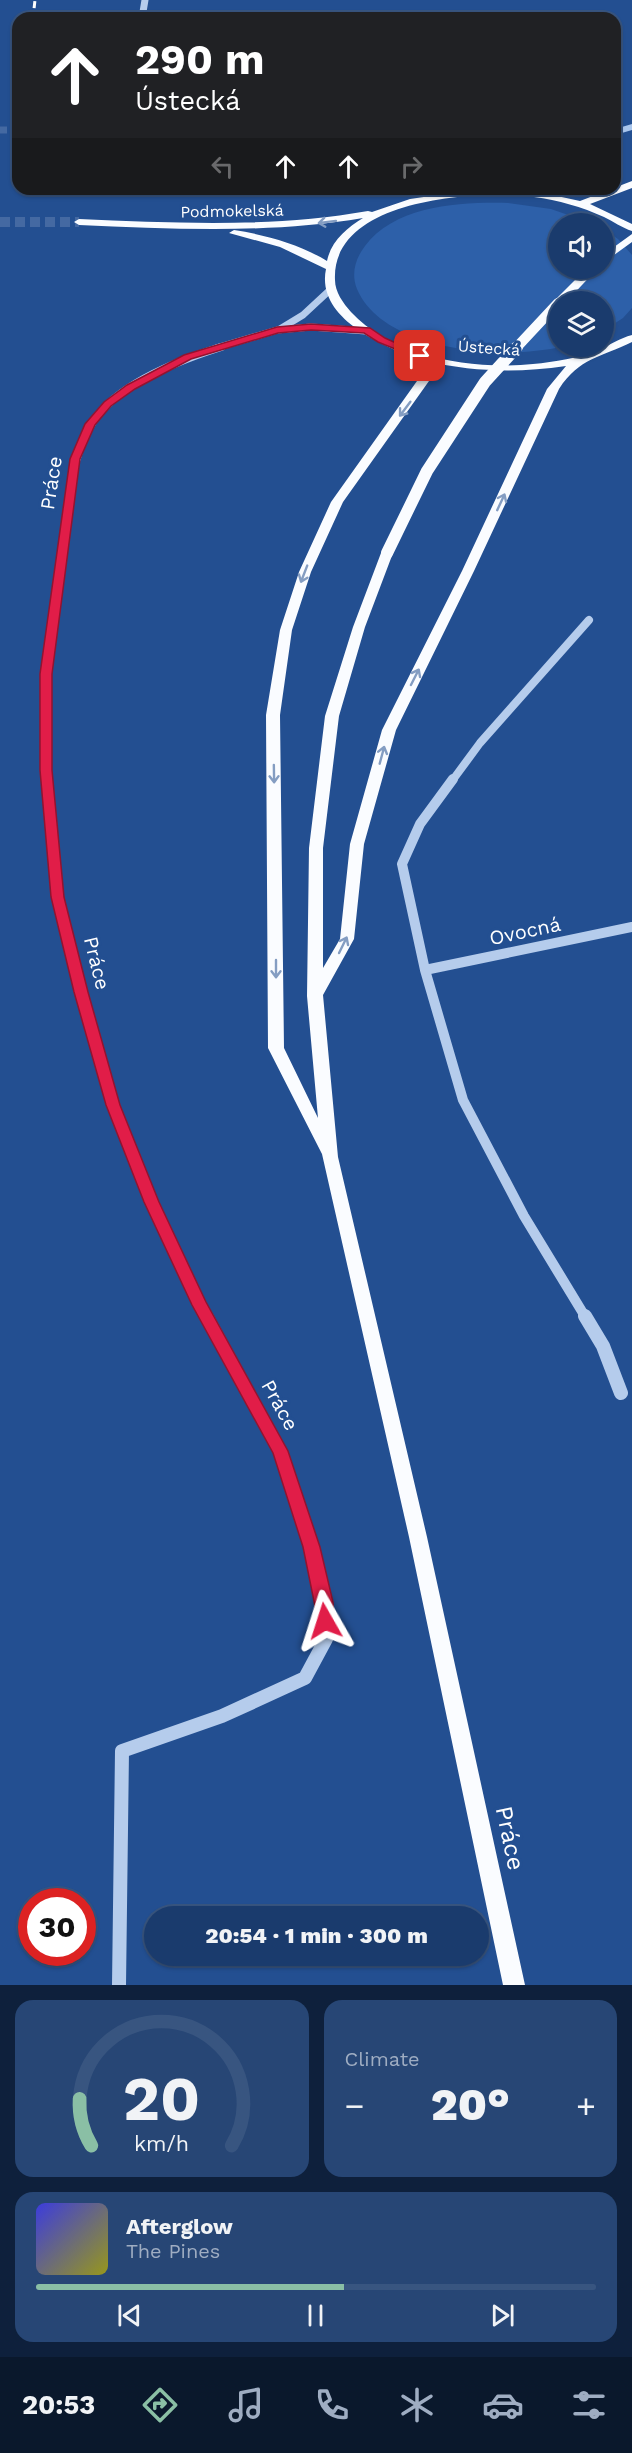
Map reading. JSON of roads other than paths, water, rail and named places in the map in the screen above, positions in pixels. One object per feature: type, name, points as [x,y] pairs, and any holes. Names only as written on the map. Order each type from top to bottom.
[{"type":"main road","points":[[331,289],[330,267],[338,246],[360,224],[384,211],[440,195]]},
{"type":"main road","points":[[539,195],[581,204],[605,213],[632,228]]},
{"type":"main road","points":[[581,204],[604,195]]},
{"type":"main road","name":"Podmokelská","points":[[79,222],[183,227],[273,226],[327,223],[384,211]]},
{"type":"main road","points":[[183,227],[244,235],[282,243],[309,253],[330,267]]},
{"type":"main road","points":[[614,251],[632,237]]},
{"type":"main road","name":"Práce","points":[[570,291],[582,279]]},
{"type":"main road","name":"Ústecká","points":[[331,289],[344,311],[366,331],[420,356],[459,364],[500,368],[542,366],[580,359],[608,350],[632,338]]},
{"type":"main road","name":"Práce","points":[[514,1985],[418,1537],[330,1157],[315,996],[316,848],[332,716],[359,627],[387,553],[427,471],[485,382],[548,314]]},
{"type":"main road","points":[[330,1157],[276,1048],[273,715],[286,630],[305,572],[337,502],[423,381],[420,356]]},
{"type":"main road","points":[[315,996],[347,939],[357,844],[389,730],[468,571],[553,389],[563,374],[580,359]]},
{"type":"street","name":"Práce","points":[[277,330],[303,315],[331,289]]},
{"type":"street","name":"Práce","points":[[119,1985],[122,1751],[222,1716],[305,1678],[326,1639],[324,1602],[311,1547],[280,1451],[200,1305],[152,1202],[113,1105],[81,992],[58,897],[46,770],[46,674],[75,459],[90,424],[108,404],[157,372],[188,357],[277,330],[311,327],[366,331]]},
{"type":"street","points":[[589,620],[480,743],[420,824],[402,864],[424,970],[464,1100],[524,1216],[603,1347],[621,1393]]},
{"type":"street","name":"Ovocná","points":[[424,970],[632,927]]},
{"type":"waterway","points":[[621,130],[632,127]]},
{"type":"tunnel","points":[[0,130],[12,130]]},
{"type":"tunnel","points":[[0,222],[79,222]]},
{"type":"railway","points":[[34,12],[35,0]]}]
